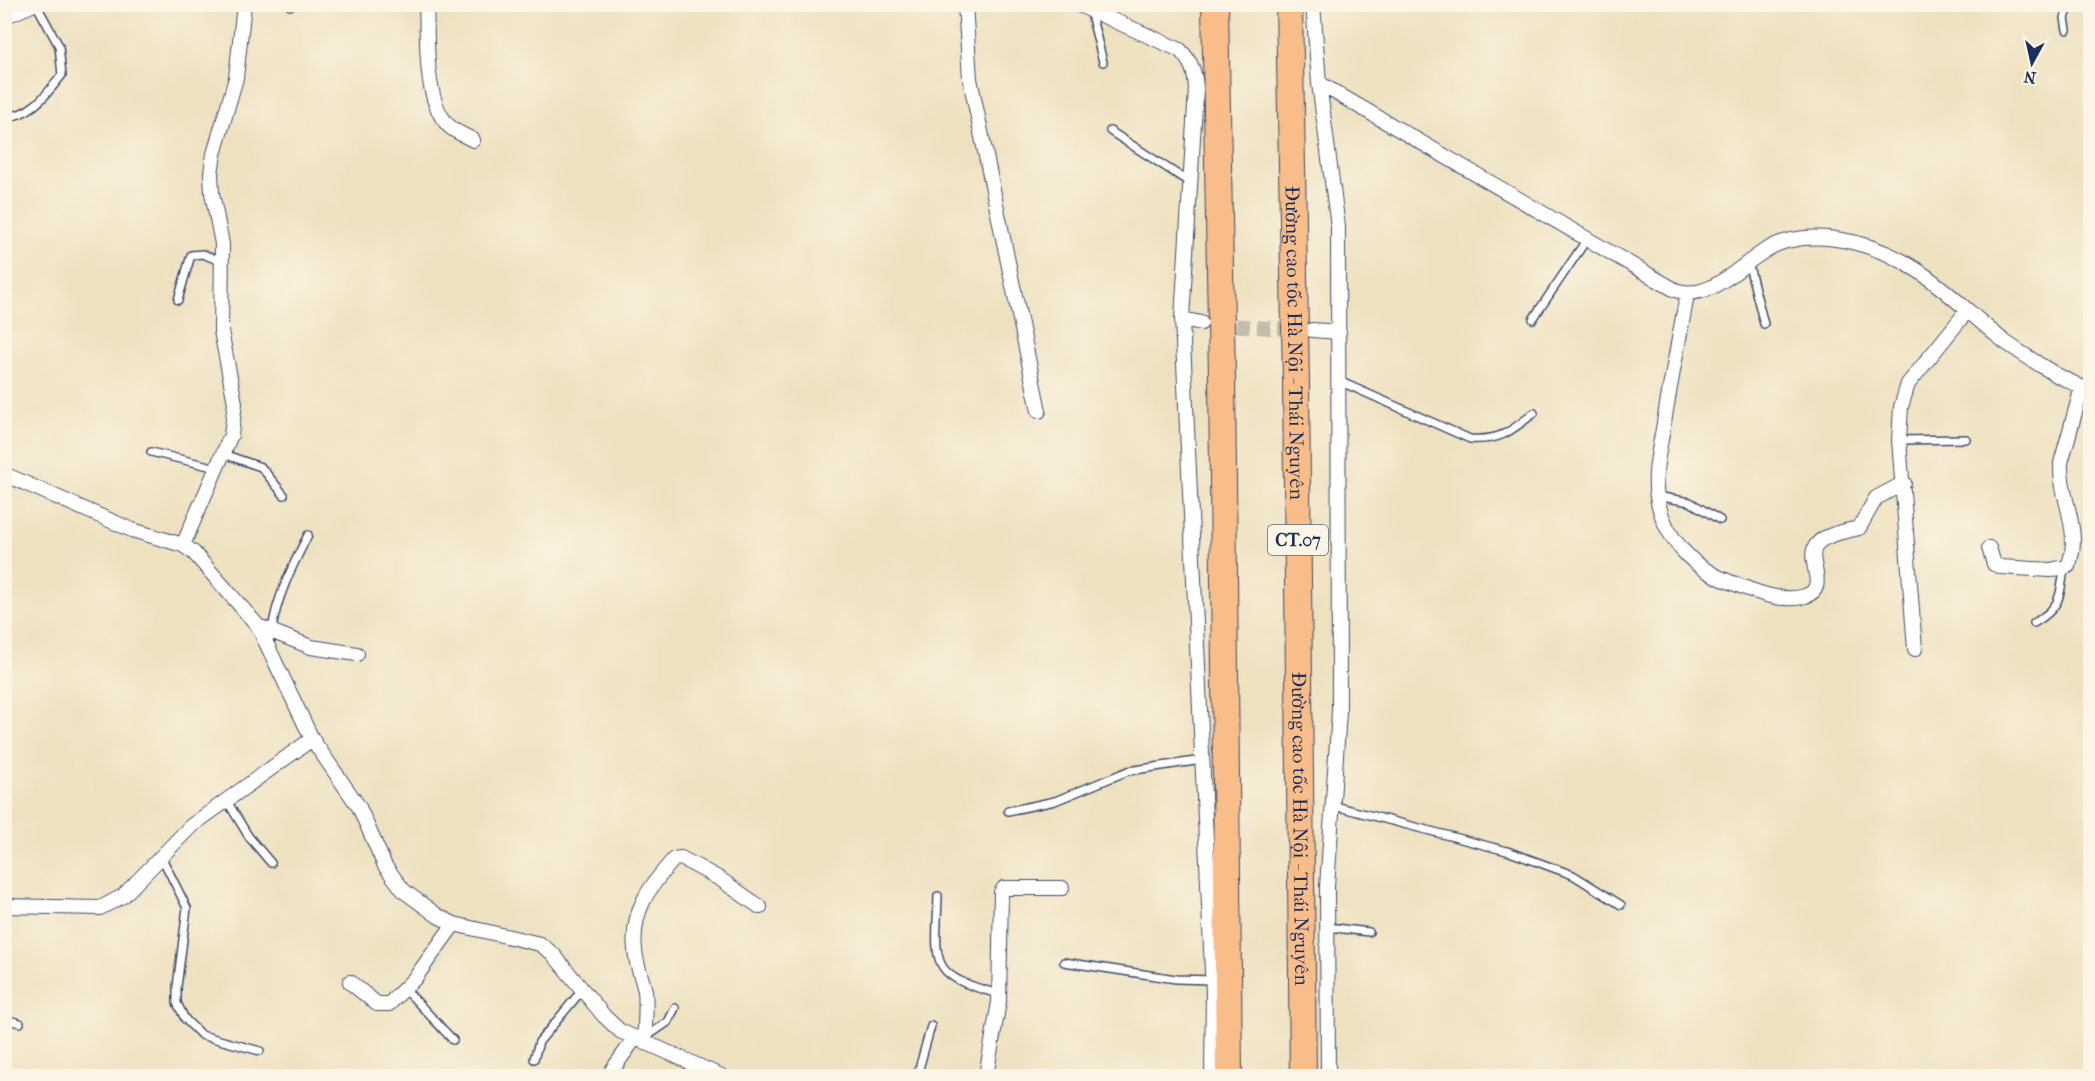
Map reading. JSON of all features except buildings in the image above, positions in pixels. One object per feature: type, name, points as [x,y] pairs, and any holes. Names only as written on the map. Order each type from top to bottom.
[{"type":"highway","points":[[1215,4],[1222,377],[1229,1077]]},
{"type":"highway","name":"Đường cao tốc Hà Nội - Thái Nguyên","points":[[1289,4],[1296,383],[1303,1077]]},
{"type":"street","points":[[4,17],[35,4]]},
{"type":"street","points":[[183,545],[231,435],[235,404],[221,331],[222,262],[211,173],[214,154],[236,78],[244,4]]},
{"type":"street","points":[[426,4],[431,91],[438,112],[450,127],[473,140]]},
{"type":"street","points":[[965,4],[970,79],[1039,411]]},
{"type":"street","points":[[1077,4],[1180,50],[1191,62],[1196,89],[1182,319],[1212,980],[1212,1077]]},
{"type":"street","points":[[1313,4],[1319,83],[1338,227],[1339,712],[1331,805],[1327,927],[1328,1077]]},
{"type":"street","points":[[1319,83],[1687,295],[1701,294],[1784,241],[1810,236],[1844,240],[1870,248],[1917,269],[2006,342],[2057,375],[2086,390],[2061,463],[2061,476],[2069,504],[2073,546],[2070,562],[2064,569],[2001,567],[1994,564],[1989,548]]},
{"type":"street","points":[[1687,295],[1657,466],[1656,496],[1670,534],[1685,556],[1714,576],[1761,593],[1792,597],[1806,596],[1815,590],[1816,544],[1826,537],[1859,528],[1876,498],[1904,483]]},
{"type":"street","points":[[1915,649],[1899,440],[1901,407],[1908,384],[1967,311]]},
{"type":"street","points":[[1182,319],[1201,323]]},
{"type":"street","points":[[1312,330],[1339,332]]},
{"type":"street","points":[[5,474],[132,530],[183,545],[194,553],[258,626],[312,739],[359,807],[393,879],[421,904],[454,924],[540,944],[553,954],[604,1016],[689,1071],[721,1077]]},
{"type":"street","points":[[258,626],[311,647],[357,654]]},
{"type":"street","points":[[4,906],[100,908],[123,896],[191,826],[312,739]]},
{"type":"street","points":[[608,1077],[641,1040],[645,994],[635,952],[634,929],[638,908],[660,874],[674,859],[681,858],[720,879],[760,907]]},
{"type":"street","points":[[986,1077],[999,994],[1001,892],[1004,888],[1062,888]]},
{"type":"street","points":[[350,982],[382,1006],[389,1004],[405,989],[454,924]]},
{"type":"lane","points":[[4,118],[27,113],[43,99],[62,75],[59,46],[35,4]]},
{"type":"lane","points":[[2067,30],[2068,10],[2082,4]]},
{"type":"lane","points":[[1090,10],[1103,62]]},
{"type":"lane","points":[[1110,131],[1189,182]]},
{"type":"lane","points":[[1533,319],[1587,239]]},
{"type":"lane","points":[[178,300],[191,255],[203,254],[222,262]]},
{"type":"lane","points":[[1748,262],[1764,324]]},
{"type":"lane","points":[[1339,381],[1470,439],[1491,440],[1509,433],[1534,413]]},
{"type":"lane","points":[[1899,440],[1966,440]]},
{"type":"lane","points":[[151,452],[217,468]]},
{"type":"lane","points":[[223,454],[261,467],[284,495]]},
{"type":"lane","points":[[1656,496],[1689,502],[1720,520]]},
{"type":"lane","points":[[273,631],[279,603],[308,535]]},
{"type":"lane","points":[[2034,622],[2052,613],[2059,601],[2064,569]]},
{"type":"lane","points":[[1008,811],[1055,801],[1128,771],[1202,760]]},
{"type":"lane","points":[[227,801],[249,837],[271,863]]},
{"type":"lane","points":[[1331,805],[1529,859],[1574,875],[1621,905]]},
{"type":"lane","points":[[162,858],[188,908],[177,987],[177,1003],[185,1019],[201,1035],[260,1051]]},
{"type":"lane","points":[[938,896],[939,964],[944,973],[976,988],[999,994]]},
{"type":"lane","points":[[1327,927],[1369,932]]},
{"type":"lane","points":[[1064,962],[1176,979],[1212,980]]},
{"type":"lane","points":[[405,989],[453,1040]]},
{"type":"lane","points":[[534,1059],[539,1041],[583,990]]},
{"type":"lane","points":[[641,1040],[668,1022],[675,1008]]},
{"type":"lane","points":[[4,1019],[20,1023]]},
{"type":"lane","points":[[917,1077],[931,1026]]},
{"type":"tunnel","points":[[1215,324],[1301,330]]}]
